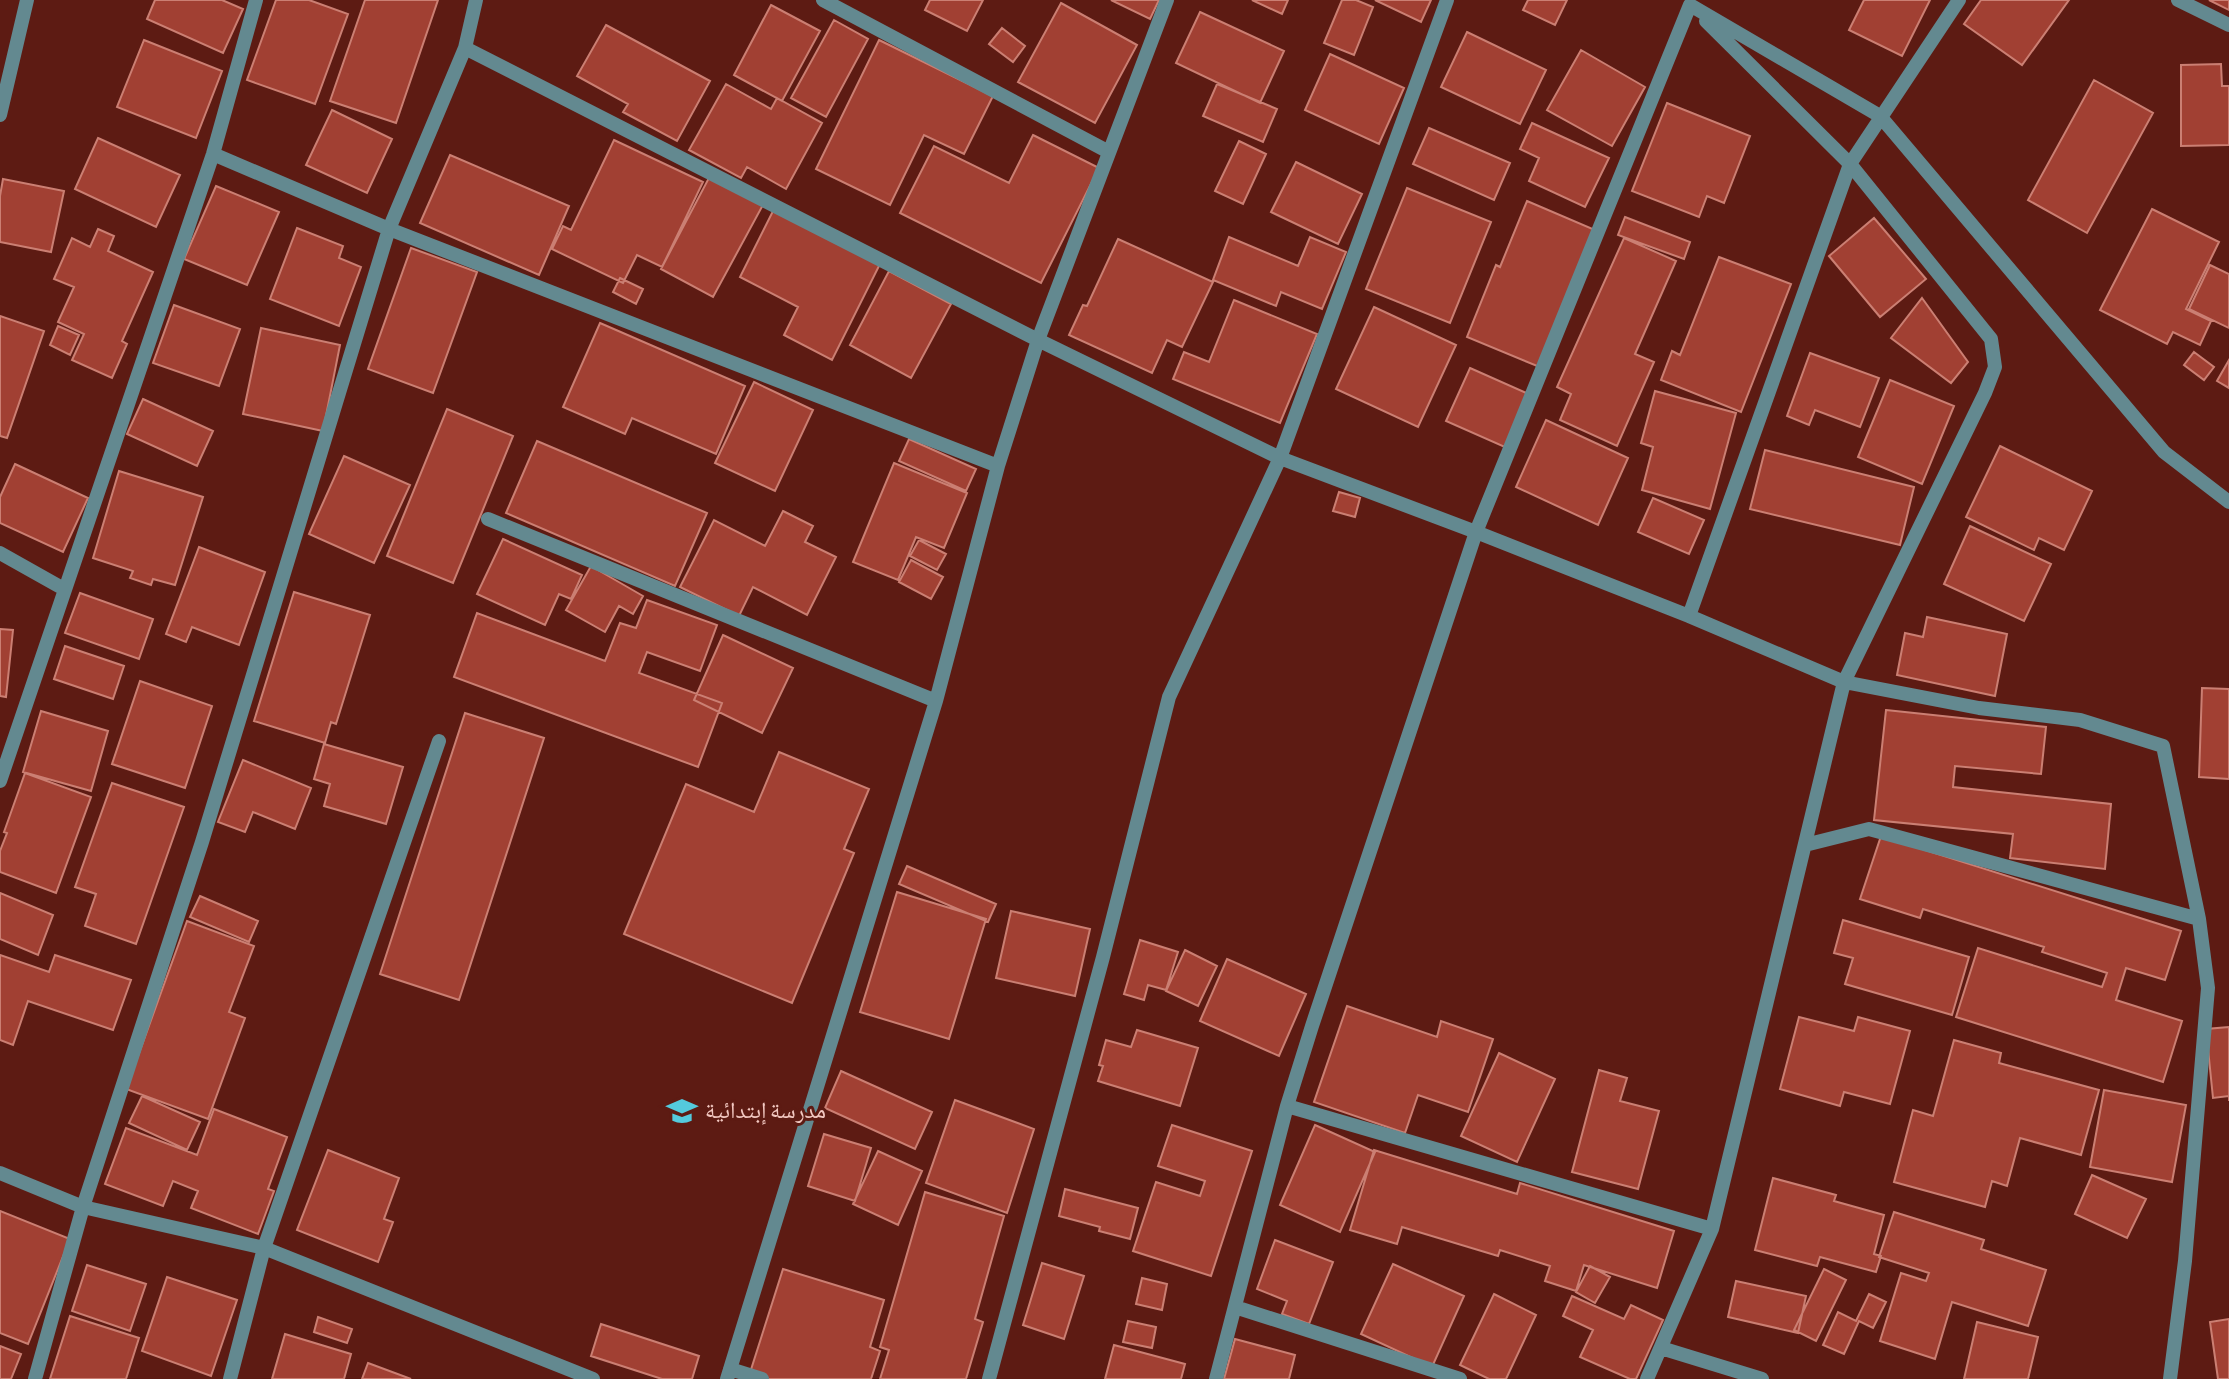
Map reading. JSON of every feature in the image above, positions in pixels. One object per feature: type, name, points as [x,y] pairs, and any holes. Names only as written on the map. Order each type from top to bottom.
[{"type":"street","points":[[0,115],[27,0]]},
{"type":"street","points":[[0,781],[213,154],[256,0]]},
{"type":"street","points":[[35,1379],[83,1207],[202,842],[389,229],[465,48],[476,0]]},
{"type":"street","points":[[823,0],[1109,152]]},
{"type":"street","points":[[762,1379],[728,1374],[936,701],[998,466],[1038,340],[1167,0]]},
{"type":"street","points":[[989,1379],[1169,697],[1280,458],[1447,0]]},
{"type":"street","points":[[1689,616],[1850,164],[1959,0]]},
{"type":"street","points":[[2178,0],[2229,25]]},
{"type":"street","points":[[1687,3],[1880,116],[2164,452],[2229,502]]},
{"type":"street","points":[[1647,1379],[1712,1229],[1844,682],[1985,393],[1994,368],[1991,339],[1850,164],[1687,3]]},
{"type":"street","points":[[1216,1379],[1287,1106],[1476,531],[1687,3]]},
{"type":"street","points":[[465,48],[1038,340],[1280,458],[1476,531],[1689,616],[1844,682],[1979,708],[2080,720],[2163,746],[2199,919],[2208,988],[2185,1261],[2170,1379]]},
{"type":"street","points":[[213,154],[389,229],[998,466]]},
{"type":"street","points":[[488,519],[936,701]]},
{"type":"street","points":[[0,553],[64,589]]},
{"type":"street","points":[[230,1379],[264,1248],[439,741]]},
{"type":"street","points":[[1805,845],[1870,829],[2199,919]]},
{"type":"street","points":[[1287,1106],[1712,1229]]},
{"type":"street","points":[[0,1172],[83,1207],[264,1248],[593,1379]]},
{"type":"street","points":[[1235,1307],[1460,1379]]},
{"type":"street","points":[[1661,1348],[1762,1379]]},
{"type":"building","points":[[155,0],[222,0],[243,9],[223,53],[147,19]]},
{"type":"building","points":[[276,0],[309,0],[348,14],[315,104],[247,80]]},
{"type":"building","points":[[365,0],[438,0],[396,123],[330,101]]},
{"type":"building","points":[[930,0],[983,0],[967,31],[925,10]]},
{"type":"building","points":[[1111,0],[1159,0],[1150,19]]},
{"type":"building","points":[[1252,0],[1288,0],[1282,14]]},
{"type":"building","points":[[1342,0],[1356,0],[1373,7],[1354,55],[1324,43]]},
{"type":"building","points":[[1375,0],[1431,0],[1421,22]]},
{"type":"building","points":[[1528,0],[1567,0],[1555,25],[1523,10]]},
{"type":"building","points":[[1864,0],[1930,0],[1902,56],[1849,30]]},
{"type":"building","points":[[1981,0],[2069,0],[2022,65],[1964,24]]},
{"type":"building","points":[[2209,0],[2229,0],[2229,10]]},
{"type":"building","points":[[1061,3],[1137,45],[1095,123],[1018,82]]},
{"type":"building","points":[[771,5],[820,31],[782,101],[734,75]]},
{"type":"building","points":[[1200,12],[1284,51],[1260,103],[1176,63]]},
{"type":"building","points":[[834,20],[868,39],[826,117],[791,98]]},
{"type":"building","points":[[606,25],[710,81],[677,141],[623,112],[628,104],[577,76]]},
{"type":"building","points":[[1002,28],[1025,46],[1013,62],[989,44]]},
{"type":"building","points":[[1467,32],[1546,70],[1520,124],[1441,87]]},
{"type":"building","points":[[144,40],[222,71],[196,138],[117,107]]},
{"type":"building","points":[[879,40],[993,96],[964,154],[924,135],[890,205],[816,169]]},
{"type":"building","points":[[1581,50],[1645,87],[1612,146],[1547,110]]},
{"type":"building","points":[[1330,54],[1404,88],[1379,144],[1305,110]]},
{"type":"building","points":[[2221,64],[2222,86],[2229,86],[2229,145],[2181,146],[2181,65]]},
{"type":"building","points":[[2094,80],[2153,113],[2087,233],[2028,200]]},
{"type":"building","points":[[726,84],[771,109],[777,98],[822,123],[786,189],[747,167],[741,178],[689,150]]},
{"type":"building","points":[[1217,84],[1277,109],[1263,142],[1203,116]]},
{"type":"building","points":[[1667,103],[1750,136],[1724,203],[1707,196],[1699,217],[1632,191]]},
{"type":"building","points":[[332,110],[392,139],[367,193],[306,165]]},
{"type":"building","points":[[1532,123],[1609,158],[1585,207],[1529,181],[1539,158],[1520,149]]},
{"type":"building","points":[[1429,128],[1510,163],[1494,200],[1413,164]]},
{"type":"building","points":[[1033,135],[1099,168],[1041,283],[900,213],[934,146],[1009,183]]},
{"type":"building","points":[[98,138],[180,175],[156,227],[75,189]]},
{"type":"building","points":[[614,140],[703,182],[662,267],[637,255],[623,283],[552,249],[563,226],[571,230]]},
{"type":"building","points":[[1239,141],[1266,154],[1243,204],[1215,191]]},
{"type":"building","points":[[450,155],[569,206],[539,275],[420,223]]},
{"type":"building","points":[[1296,162],[1362,194],[1338,244],[1271,212]]},
{"type":"building","points":[[711,174],[764,203],[713,297],[661,269]]},
{"type":"building","points":[[3,179],[64,191],[51,252],[0,242],[0,196]]},
{"type":"building","points":[[216,186],[279,212],[247,285],[184,259]]},
{"type":"building","points":[[1407,188],[1491,222],[1450,323],[1366,289]]},
{"type":"building","points":[[1527,201],[1595,230],[1542,368],[1467,337],[1496,265],[1500,267]]},
{"type":"building","points":[[774,209],[881,262],[832,360],[784,335],[798,307],[740,277]]},
{"type":"building","points":[[2152,209],[2219,242],[2186,309],[2211,321],[2200,345],[2173,332],[2167,344],[2100,310]]},
{"type":"building","points":[[1625,217],[1690,242],[1684,259],[1618,235]]},
{"type":"building","points":[[1874,218],[1926,279],[1880,317],[1829,256]]},
{"type":"building","points":[[297,228],[343,246],[339,258],[361,267],[339,326],[270,299]]},
{"type":"building","points":[[98,229],[114,236],[108,251],[153,272],[122,341],[127,344],[112,378],[72,360],[84,334],[58,322],[74,287],[54,279],[72,238],[90,247]]},
{"type":"building","points":[[1229,237],[1298,266],[1310,237],[1346,252],[1322,309],[1281,292],[1276,306],[1213,280]]},
{"type":"building","points":[[1624,238],[1676,261],[1635,354],[1654,362],[1617,446],[1560,420],[1571,394],[1557,387]]},
{"type":"building","points":[[1118,239],[1213,282],[1182,347],[1167,340],[1152,373],[1069,335],[1083,305],[1087,306]]},
{"type":"building","points":[[411,248],[477,272],[433,393],[368,369]]},
{"type":"building","points":[[1719,257],[1791,284],[1741,412],[1661,380],[1672,351],[1680,355]]},
{"type":"building","points":[[2210,265],[2229,274],[2229,328],[2189,309]]},
{"type":"building","points":[[889,271],[951,304],[911,378],[850,345]]},
{"type":"building","points":[[620,278],[643,289],[636,304],[613,292]]},
{"type":"building","points":[[1922,298],[1968,362],[1951,383],[1891,338]]},
{"type":"building","points":[[1234,300],[1317,334],[1280,423],[1173,379],[1184,352],[1209,362]]},
{"type":"building","points":[[174,305],[240,329],[219,386],[153,363]]},
{"type":"building","points":[[1374,307],[1456,345],[1418,427],[1336,389]]},
{"type":"building","points":[[0,316],[44,331],[7,438],[0,436]]},
{"type":"building","points":[[600,323],[745,386],[716,454],[632,418],[625,434],[563,407]]},
{"type":"building","points":[[58,326],[79,335],[70,355],[50,345]]},
{"type":"building","points":[[261,328],[340,345],[323,431],[243,414]]},
{"type":"building","points":[[2194,352],[2214,367],[2204,380],[2184,365]]},
{"type":"building","points":[[1810,353],[1879,378],[1860,427],[1815,410],[1809,425],[1787,416]]},
{"type":"building","points":[[2229,360],[2229,388],[2217,381]]},
{"type":"building","points":[[1470,368],[1531,395],[1507,448],[1446,421]]},
{"type":"building","points":[[1890,380],[1954,406],[1922,484],[1858,457]]},
{"type":"building","points":[[754,382],[813,410],[775,491],[715,463]]},
{"type":"building","points":[[1655,391],[1736,413],[1710,509],[1642,490],[1653,447],[1641,443]]},
{"type":"building","points":[[143,399],[213,431],[197,466],[127,434]]},
{"type":"building","points":[[447,409],[513,436],[453,583],[387,556]]},
{"type":"building","points":[[1546,420],[1628,458],[1598,525],[1516,487]]},
{"type":"building","points":[[909,439],[976,469],[966,491],[899,461]]},
{"type":"building","points":[[537,441],[707,513],[675,586],[506,513]]},
{"type":"building","points":[[2000,446],[2092,491],[2064,550],[2039,538],[2034,550],[1966,517]]},
{"type":"building","points":[[1765,450],[1914,487],[1900,545],[1750,509]]},
{"type":"building","points":[[344,456],[410,485],[374,563],[309,534]]},
{"type":"building","points":[[894,463],[967,493],[944,548],[916,537],[898,580],[853,562]]},
{"type":"building","points":[[15,464],[88,498],[63,552],[0,523],[0,497]]},
{"type":"building","points":[[119,471],[203,497],[175,585],[153,579],[151,585],[130,578],[133,571],[93,558]]},
{"type":"building","points":[[1339,492],[1360,498],[1355,517],[1333,511]]},
{"type":"building","points":[[1653,498],[1704,520],[1689,554],[1638,532]]},
{"type":"building","points":[[783,511],[813,526],[805,542],[836,557],[807,615],[753,587],[739,616],[680,587],[714,520],[765,546]]},
{"type":"building","points":[[1970,526],[2051,564],[2024,621],[1944,584]]},
{"type":"building","points":[[503,539],[582,575],[571,599],[559,594],[545,625],[477,594]]},
{"type":"building","points":[[919,540],[946,554],[937,570],[910,556]]},
{"type":"building","points":[[199,547],[265,572],[239,645],[192,627],[186,642],[166,634]]},
{"type":"building","points":[[911,560],[943,577],[931,599],[899,582]]},
{"type":"building","points":[[591,566],[643,596],[633,614],[619,606],[605,632],[566,610]]},
{"type":"building","points":[[294,592],[370,615],[336,724],[331,722],[325,743],[254,721]]},
{"type":"building","points":[[80,593],[153,619],[139,659],[65,633]]},
{"type":"building","points":[[647,600],[717,625],[700,671],[647,652],[639,673],[722,703],[698,767],[454,677],[477,613],[605,661],[620,623],[636,628]]},
{"type":"building","points":[[1927,617],[2007,634],[1995,696],[1897,675],[1905,633],[1923,637]]},
{"type":"building","points":[[0,629],[13,630],[6,697],[0,696]]},
{"type":"building","points":[[723,635],[793,668],[762,733],[694,700]]},
{"type":"building","points":[[65,646],[124,666],[113,699],[54,679]]},
{"type":"building","points":[[140,681],[212,706],[185,788],[112,764]]},
{"type":"building","points":[[2202,688],[2229,689],[2229,779],[2199,777]]},
{"type":"building","points":[[1886,710],[2046,727],[2041,774],[1955,766],[1953,787],[2111,804],[2105,869],[2010,858],[2013,834],[1874,820]]},
{"type":"building","points":[[41,711],[108,731],[91,791],[23,772]]},
{"type":"building","points":[[465,713],[544,738],[459,1000],[380,974]]},
{"type":"building","points":[[324,744],[403,767],[386,824],[324,806],[330,784],[314,779]]},
{"type":"building","points":[[779,752],[869,789],[844,849],[854,853],[792,1003],[624,934],[686,784],[754,812]]},
{"type":"building","points":[[243,760],[311,788],[295,829],[253,812],[245,832],[218,822]]},
{"type":"building","points":[[25,773],[91,797],[56,893],[0,872],[0,851],[7,833],[4,832]]},
{"type":"building","points":[[112,783],[184,807],[136,944],[85,926],[96,894],[75,887]]},
{"type":"building","points":[[1881,836],[2181,931],[2165,980],[2126,968],[2116,1000],[2182,1021],[2163,1082],[1956,1017],[1978,948],[2102,987],[2107,973],[2042,952],[2044,947],[1923,909],[1920,918],[1860,899]]},
{"type":"building","points":[[907,866],[996,904],[988,922],[899,884]]},
{"type":"building","points":[[897,892],[986,919],[949,1039],[860,1012]]},
{"type":"building","points":[[0,893],[53,915],[38,955],[0,939]]},
{"type":"building","points":[[200,896],[258,921],[249,942],[190,917]]},
{"type":"building","points":[[1011,911],[1090,929],[1075,996],[996,978]]},
{"type":"building","points":[[1843,920],[1969,957],[1952,1015],[1845,984],[1853,958],[1834,953]]},
{"type":"building","points":[[187,921],[254,946],[229,1012],[245,1018],[208,1119],[126,1089]]},
{"type":"building","points":[[1140,940],[1178,952],[1166,990],[1148,985],[1144,1000],[1124,994]]},
{"type":"building","points":[[1185,950],[1217,966],[1198,1006],[1166,991]]},
{"type":"building","points":[[0,955],[49,972],[55,955],[131,980],[113,1030],[28,1001],[13,1045],[0,1040]]},
{"type":"building","points":[[1227,959],[1306,994],[1279,1056],[1200,1021]]},
{"type":"building","points":[[1347,1006],[1437,1037],[1441,1021],[1493,1039],[1468,1112],[1418,1095],[1405,1133],[1314,1102]]},
{"type":"building","points":[[1799,1017],[1854,1031],[1858,1017],[1910,1031],[1890,1104],[1844,1092],[1840,1106],[1780,1089]]},
{"type":"building","points":[[2229,1027],[2229,1096],[2213,1098],[2206,1029]]},
{"type":"building","points":[[1137,1030],[1198,1048],[1180,1106],[1098,1081],[1106,1040],[1131,1047]]},
{"type":"building","points":[[1954,1040],[2001,1053],[1999,1063],[2099,1090],[2081,1155],[2020,1138],[2007,1186],[1992,1181],[1985,1207],[1894,1182],[1913,1110],[1933,1116]]},
{"type":"building","points":[[1499,1053],[1555,1079],[1517,1162],[1461,1136]]},
{"type":"building","points":[[1599,1070],[1627,1078],[1620,1101],[1659,1111],[1638,1189],[1572,1172]]},
{"type":"building","points":[[841,1071],[932,1112],[915,1149],[825,1108]]},
{"type":"building","points":[[2104,1090],[2186,1105],[2172,1182],[2090,1167]]},
{"type":"building","points":[[142,1096],[200,1122],[187,1150],[129,1123]]},
{"type":"building","points":[[955,1100],[1034,1129],[1007,1213],[926,1183]]},
{"type":"building","points":[[214,1109],[287,1137],[268,1189],[274,1191],[258,1234],[191,1208],[198,1191],[173,1181],[163,1206],[105,1184],[126,1128],[197,1155]]},
{"type":"building","points":[[1172,1125],[1252,1151],[1211,1276],[1133,1251],[1156,1182],[1200,1196],[1205,1181],[1158,1166]]},
{"type":"building","points":[[1315,1125],[1375,1152],[1340,1232],[1280,1205]]},
{"type":"building","points":[[824,1134],[871,1148],[855,1201],[808,1186]]},
{"type":"building","points":[[328,1150],[399,1178],[384,1219],[393,1222],[378,1262],[297,1230]]},
{"type":"building","points":[[1374,1150],[1517,1194],[1520,1183],[1674,1231],[1657,1288],[1584,1265],[1576,1291],[1545,1281],[1550,1266],[1500,1250],[1498,1256],[1402,1227],[1397,1244],[1350,1230]]},
{"type":"building","points":[[878,1151],[922,1171],[898,1225],[853,1204]]},
{"type":"building","points":[[2092,1175],[2146,1199],[2127,1238],[2075,1214]]},
{"type":"building","points":[[1773,1178],[1836,1195],[1834,1201],[1884,1215],[1874,1254],[1881,1256],[1876,1272],[1820,1257],[1817,1266],[1755,1250]]},
{"type":"building","points":[[1065,1189],[1138,1208],[1130,1239],[1099,1231],[1100,1227],[1059,1216]]},
{"type":"building","points":[[925,1192],[1004,1216],[975,1319],[983,1322],[966,1379],[880,1379],[889,1350],[880,1347]]},
{"type":"building","points":[[0,1211],[70,1239],[28,1344],[0,1333]]},
{"type":"building","points":[[1894,1212],[1984,1240],[1981,1249],[2046,1270],[2028,1326],[1952,1302],[1935,1359],[1880,1341],[1901,1273],[1926,1281],[1929,1273],[1879,1257]]},
{"type":"building","points":[[1275,1240],[1333,1262],[1309,1324],[1282,1314],[1287,1301],[1257,1289]]},
{"type":"building","points":[[1042,1263],[1084,1276],[1064,1339],[1023,1325]]},
{"type":"building","points":[[1393,1264],[1464,1296],[1432,1367],[1361,1334]]},
{"type":"building","points":[[87,1265],[146,1284],[130,1331],[72,1311]]},
{"type":"building","points":[[1590,1266],[1610,1277],[1595,1303],[1576,1292]]},
{"type":"building","points":[[783,1269],[884,1300],[870,1347],[880,1351],[871,1379],[748,1379]]},
{"type":"building","points":[[1824,1269],[1846,1280],[1816,1341],[1794,1330]]},
{"type":"building","points":[[167,1277],[237,1300],[211,1376],[142,1351]]},
{"type":"building","points":[[1142,1278],[1167,1284],[1162,1310],[1136,1304]]},
{"type":"building","points":[[1736,1281],[1806,1296],[1798,1333],[1728,1317]]},
{"type":"building","points":[[1494,1294],[1536,1315],[1506,1379],[1489,1379],[1460,1365]]},
{"type":"building","points":[[1869,1294],[1886,1302],[1873,1328],[1859,1321],[1844,1354],[1823,1345],[1838,1312],[1856,1321]]},
{"type":"building","points":[[1572,1296],[1624,1319],[1631,1305],[1663,1320],[1636,1379],[1630,1379],[1580,1357],[1593,1330],[1563,1316]]},
{"type":"building","points":[[70,1316],[139,1338],[126,1379],[50,1379]]},
{"type":"building","points":[[318,1317],[352,1329],[347,1343],[314,1332]]},
{"type":"building","points":[[2229,1319],[2229,1379],[2218,1379],[2210,1322]]},
{"type":"building","points":[[1128,1321],[1156,1327],[1152,1348],[1123,1342]]},
{"type":"building","points":[[1977,1322],[2038,1337],[2028,1379],[1964,1379]]},
{"type":"building","points":[[601,1324],[699,1356],[692,1379],[662,1379],[591,1356]]},
{"type":"building","points":[[285,1334],[351,1354],[344,1379],[272,1379]]},
{"type":"building","points":[[1235,1339],[1295,1355],[1289,1379],[1224,1379]]},
{"type":"building","points":[[1114,1345],[1185,1364],[1181,1379],[1105,1379]]},
{"type":"building","points":[[0,1346],[21,1354],[11,1379],[0,1379]]},
{"type":"building","points":[[368,1363],[411,1379],[362,1379]]},
{"type":"place","name":"مدرسة إبتدائية","points":[[682,1111]]}]
